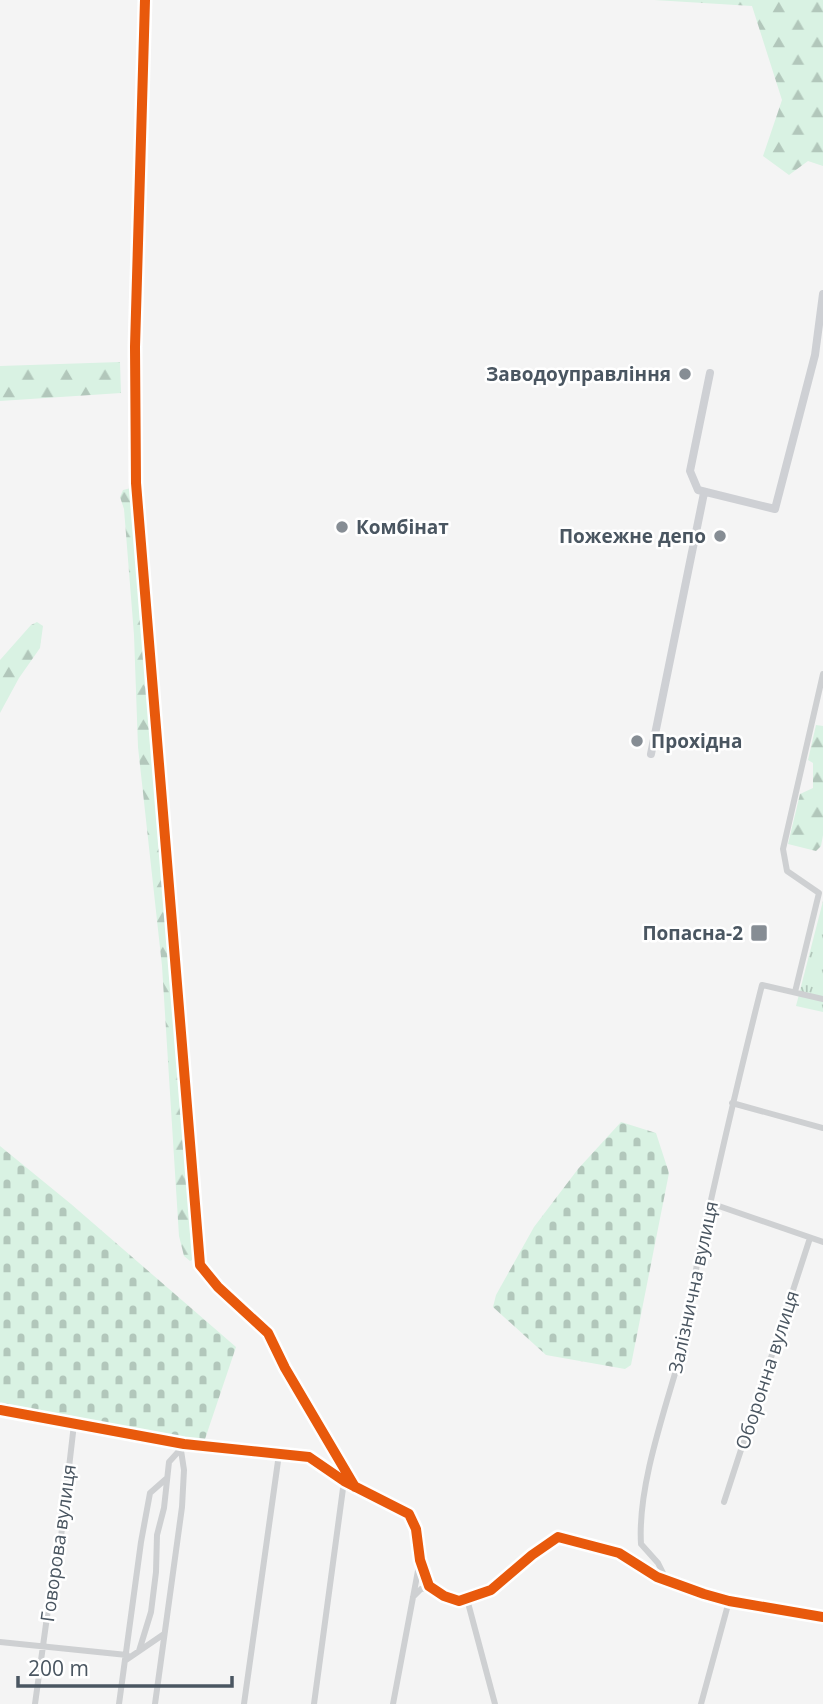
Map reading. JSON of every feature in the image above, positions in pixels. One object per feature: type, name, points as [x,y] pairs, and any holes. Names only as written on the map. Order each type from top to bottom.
[{"type":"street","points":[[145,0],[135,347],[136,483],[200,1265],[218,1287],[268,1333],[285,1368],[355,1487]]},
{"type":"street","points":[[710,373],[690,471],[698,490],[775,509],[815,355],[823,294]]},
{"type":"street","points":[[651,754],[704,493]]},
{"type":"street","points":[[823,674],[783,849],[787,871],[818,893],[794,992],[823,999]]},
{"type":"street","name":"Залізнична вулиця","points":[[667,1581],[659,1563],[641,1544],[639,1522],[689,1324],[695,1275],[710,1203],[762,985],[794,992]]},
{"type":"street","points":[[732,1103],[823,1128]]},
{"type":"street","points":[[710,1203],[823,1242]]},
{"type":"street","name":"Оборонна вулиця","points":[[724,1502],[810,1238]]},
{"type":"street","points":[[0,1410],[180,1447],[309,1457],[355,1487],[409,1514],[416,1529],[420,1560],[429,1586],[459,1601],[491,1590],[558,1537],[619,1553],[667,1581],[729,1601],[823,1617]]},
{"type":"street","name":"Говорова вулиця","points":[[35,1704],[61,1536],[74,1424]]},
{"type":"street","points":[[139,1651],[151,1612],[157,1535],[164,1508],[169,1462],[180,1447]]},
{"type":"street","points":[[155,1704],[182,1507],[184,1470],[180,1447]]},
{"type":"street","points":[[244,1704],[279,1454]]},
{"type":"street","points":[[119,1704],[150,1493],[167,1478]]},
{"type":"street","points":[[314,1704],[344,1480]]},
{"type":"street","points":[[393,1704],[420,1560]]},
{"type":"street","points":[[413,1597],[421,1590],[432,1587]]},
{"type":"street","points":[[467,1599],[495,1704]]},
{"type":"street","points":[[701,1704],[729,1601]]},
{"type":"street","points":[[0,1642],[127,1658],[164,1634]]},
{"type":"green space","points":[[654,0],[823,0],[823,166],[808,161],[789,175],[763,156],[782,100],[752,6]]},
{"type":"green space","points":[[120,362],[121,393],[0,401],[0,366]]},
{"type":"green space","points":[[131,488],[134,494],[196,1251],[194,1259],[190,1261],[184,1256],[179,1236],[162,966],[138,747],[134,635],[124,509],[120,497],[123,490]]},
{"type":"green space","points":[[37,622],[43,626],[40,648],[19,678],[0,713],[0,660],[31,625]]},
{"type":"green space","points":[[816,725],[823,726],[823,835],[821,846],[816,851],[788,844],[800,794],[813,788],[813,763],[808,760]]},
{"type":"green space","points":[[823,901],[823,1012],[796,1006]]},
{"type":"green space","points":[[621,1122],[656,1133],[669,1173],[631,1365],[625,1369],[546,1355],[493,1307],[496,1295],[534,1227],[578,1169]]},
{"type":"green space","points":[[0,1146],[236,1347],[204,1442],[184,1444],[0,1410]]},
{"type":"cycle path","points":[[145,0],[135,347],[136,483],[200,1265],[218,1287],[268,1333],[285,1368],[355,1487]]},
{"type":"cycle path","points":[[0,1410],[184,1444],[309,1457],[344,1481],[409,1514],[416,1529],[420,1560],[429,1586],[444,1596],[459,1601],[491,1590],[558,1537],[619,1553],[657,1577],[704,1594],[729,1601],[823,1617]]},
{"type":"place","name":"Заводоуправління","points":[[685,374]]},
{"type":"place","name":"Комбінат","points":[[342,527]]},
{"type":"place","name":"Пожежне депо","points":[[720,536]]},
{"type":"place","name":"Прохідна","points":[[637,741]]},
{"type":"place","name":"Попасна-2","points":[[759,933]]}]
